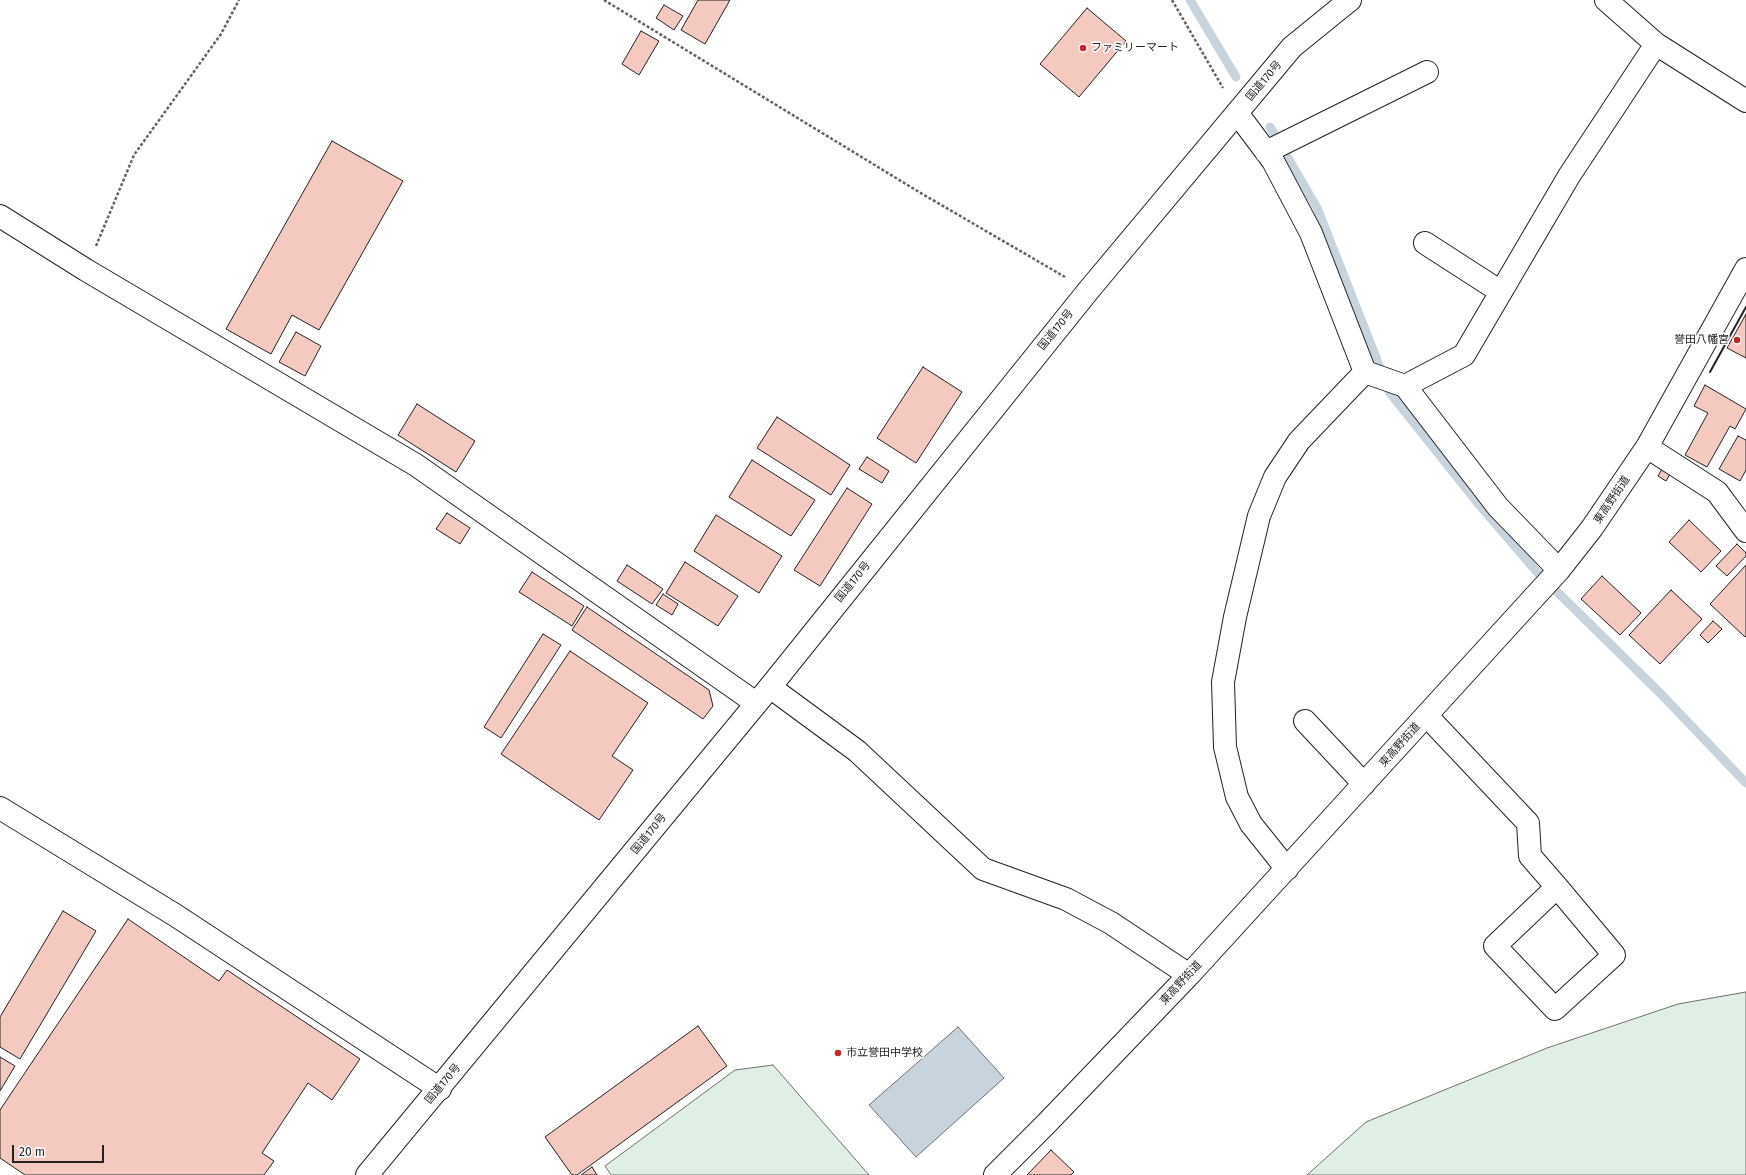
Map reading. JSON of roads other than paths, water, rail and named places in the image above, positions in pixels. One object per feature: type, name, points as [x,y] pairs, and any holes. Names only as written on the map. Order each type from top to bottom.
[{"type":"main road","name":"国道170号","points":[[367,1175],[440,1089],[763,695],[1088,291],[1292,47],[1350,0]]},
{"type":"main road","points":[[1606,0],[1656,44],[1746,101]]},
{"type":"main road","points":[[1405,386],[1464,355],[1569,176],[1656,44]]},
{"type":"main road","points":[[1266,152],[1428,72]]},
{"type":"main road","points":[[1237,113],[1273,161],[1311,233],[1365,372],[1405,386],[1552,578]]},
{"type":"main road","points":[[0,216],[86,270],[416,465],[763,695],[857,751],[983,869],[1066,899],[1111,923],[1189,976]]},
{"type":"main road","points":[[1425,243],[1501,292]]},
{"type":"main road","name":"東高野街道","points":[[995,1175],[1053,1118],[1189,976],[1552,578],[1592,528],[1647,447],[1746,269]]},
{"type":"main road","points":[[1286,869],[1251,824],[1237,797],[1225,746],[1223,682],[1235,617],[1259,516],[1275,477],[1299,441],[1365,372]]},
{"type":"main road","points":[[1647,447],[1746,512]]},
{"type":"main road","points":[[1717,492],[1746,531]]},
{"type":"main road","points":[[1427,716],[1528,823],[1530,856],[1557,887],[1614,955],[1555,1009],[1495,946],[1557,887]]},
{"type":"main road","points":[[1305,721],[1364,784]]},
{"type":"main road","points":[[0,808],[175,916],[440,1089]]},
{"type":"waterway","points":[[1190,0],[1236,77]]},
{"type":"waterway","points":[[1270,127],[1317,208],[1390,393],[1477,502],[1537,572],[1661,694],[1746,783]]},
{"type":"place","name":"ファミリーマート","points":[[1083,48]]},
{"type":"place","name":"誉田八幡宮","points":[[1737,340]]},
{"type":"place","name":"市立誉田中学校","points":[[838,1053]]}]
